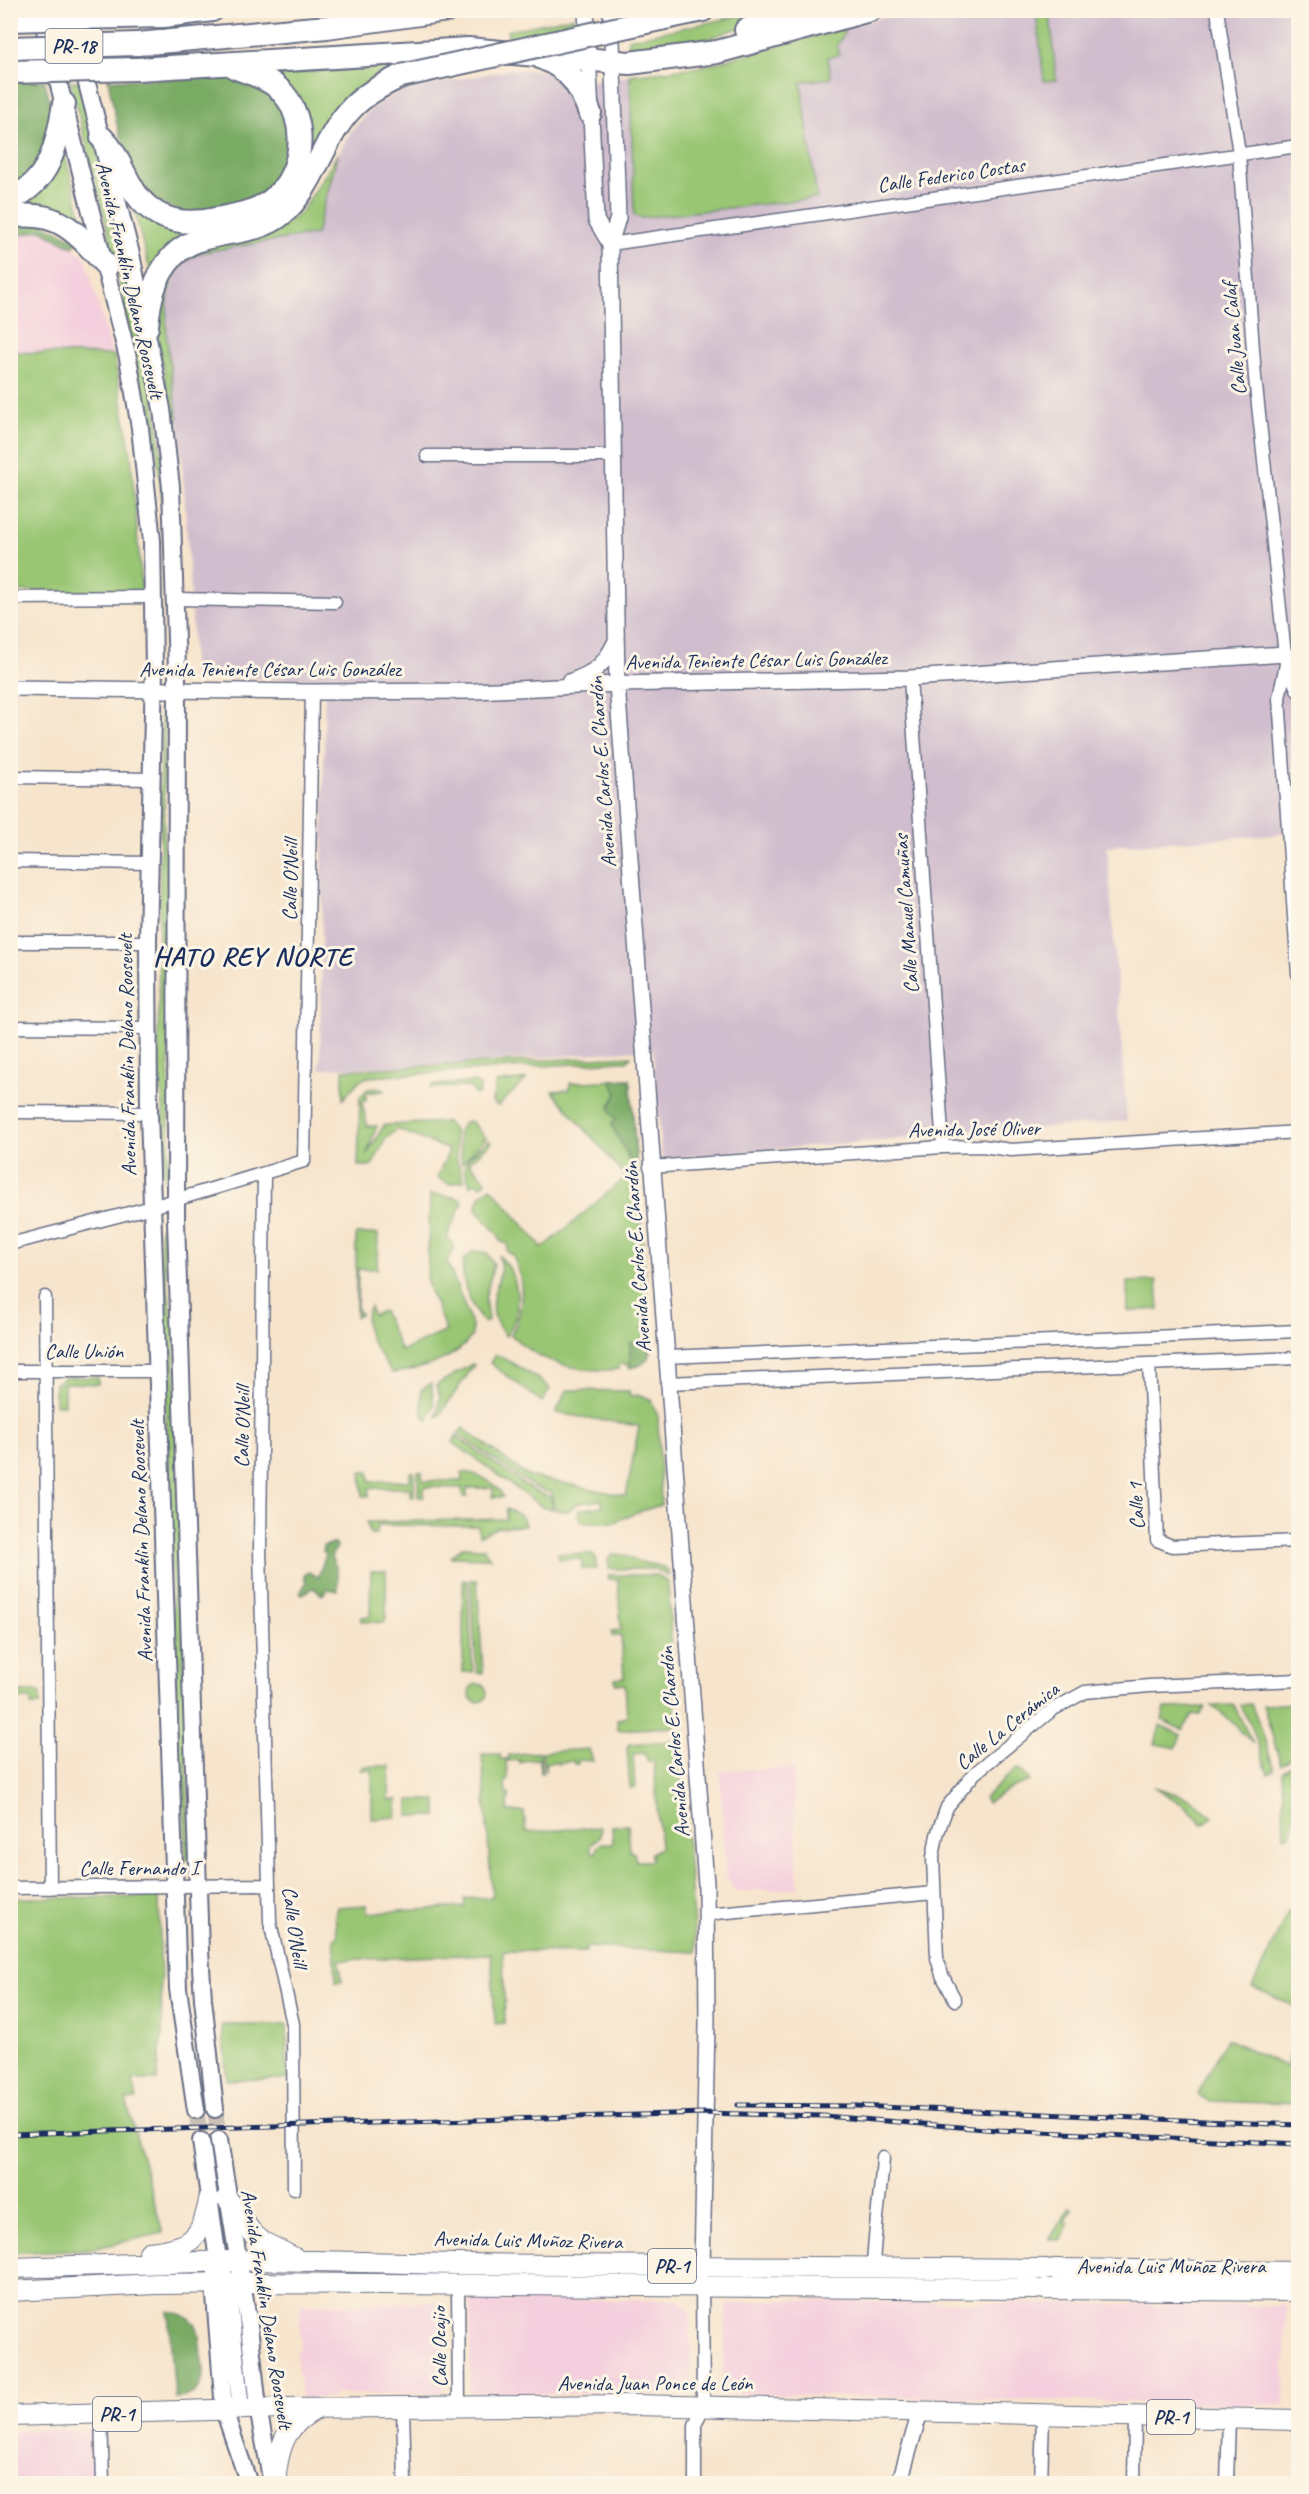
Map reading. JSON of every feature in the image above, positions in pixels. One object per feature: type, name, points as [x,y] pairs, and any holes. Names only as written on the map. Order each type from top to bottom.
[{"type":"highway","name":"PR-18","points":[[10,20],[76,13],[135,17],[212,10]]},
{"type":"highway","name":"PR-18","points":[[10,48],[137,44],[327,27],[447,10]]},
{"type":"highway","points":[[147,327],[149,302],[155,282],[179,251],[195,241],[262,224],[280,216],[296,200],[334,132],[351,109],[373,90],[401,76],[703,10]]},
{"type":"highway","points":[[678,57],[689,50],[802,10]]},
{"type":"highway","points":[[10,72],[229,65],[468,49],[630,63],[717,52],[870,10]]},
{"type":"highway","points":[[529,54],[569,72],[581,88],[590,113]]},
{"type":"highway","points":[[102,138],[116,152],[131,187],[152,209],[165,217],[202,222],[231,216],[264,205],[281,191],[294,172],[299,153],[297,121],[285,96],[278,88],[260,77],[229,65]]},
{"type":"highway","points":[[10,199],[31,188],[48,166],[58,140],[64,104]]},
{"type":"highway","points":[[10,217],[32,214],[56,220],[76,232],[107,266]]},
{"type":"main road","name":"Avenida Franklin Delano Roosevelt","points":[[40,10],[107,266],[128,358],[140,428],[152,541],[154,597],[148,942],[149,1113],[178,1989],[196,2110]]},
{"type":"main road","name":"Avenida Franklin Delano Roosevelt","points":[[76,13],[102,138],[147,327],[162,409],[170,476],[176,599],[177,689],[176,1200],[198,1887],[203,1999],[215,2109]]},
{"type":"main road","name":"Avenida Franklin Delano Roosevelt","points":[[218,2199],[219,2140]]},
{"type":"main road","name":"Avenida Franklin Delano Roosevelt","points":[[201,2141],[218,2199],[228,2260],[228,2283],[249,2484]]},
{"type":"main road","points":[[96,2264],[117,2256],[176,2248],[191,2241],[202,2229],[218,2199],[259,2239],[298,2260]]},
{"type":"main road","name":"Avenida Franklin Delano Roosevelt","points":[[228,2260],[228,2283]]},
{"type":"main road","name":"Avenida Luis Muñoz Rivera","points":[[10,2268],[228,2260],[298,2260],[702,2267],[1299,2272]]},
{"type":"main road","name":"Avenida Luis Muñoz Rivera","points":[[10,2291],[228,2283],[1299,2291]]},
{"type":"main road","name":"Avenida Juan Ponce de León","points":[[10,2416],[241,2409],[703,2407],[1299,2420]]},
{"type":"main road","points":[[273,2484],[276,2463],[283,2442],[299,2420],[319,2408]]},
{"type":"main road","name":"Avenida Franklin Delano Roosevelt","points":[[241,2409],[273,2484]]},
{"type":"street","name":"Avenida Carlos E. Chardón","points":[[586,10],[596,220],[610,244]]},
{"type":"street","name":"Avenida Carlos E. Chardón","points":[[611,10],[618,218],[610,244],[616,684],[706,1914],[707,2035],[702,2267]]},
{"type":"street","name":"Calle Juan Calaf","points":[[1217,10],[1239,153],[1255,377],[1290,661]]},
{"type":"street","name":"Calle Federico Costas","points":[[610,244],[1299,146]]},
{"type":"street","points":[[427,456],[613,456]]},
{"type":"street","points":[[10,598],[154,597]]},
{"type":"street","points":[[176,599],[335,602]]},
{"type":"street","points":[[553,687],[595,670],[606,661],[616,640]]},
{"type":"street","name":"Avenida Teniente César Luis González","points":[[10,688],[312,692],[553,687],[910,678],[1290,661]]},
{"type":"street","points":[[1290,661],[1299,691]]},
{"type":"street","points":[[1290,661],[1279,698],[1299,974]]},
{"type":"street","name":"Calle Manuel Camuñas","points":[[910,678],[943,1147]]},
{"type":"street","name":"Calle O'Neill","points":[[294,2189],[293,2024],[270,1922],[260,1550],[264,1175],[301,1164],[305,1156],[312,692]]},
{"type":"street","points":[[10,777],[151,779]]},
{"type":"street","points":[[10,861],[149,863]]},
{"type":"street","points":[[10,942],[148,942]]},
{"type":"street","points":[[10,1027],[149,1028]]},
{"type":"street","points":[[10,1112],[149,1113]]},
{"type":"street","name":"Avenida José Oliver","points":[[650,1167],[943,1147],[982,1146],[1011,1150],[1299,1132]]},
{"type":"street","points":[[10,1244],[264,1175]]},
{"type":"street","points":[[45,1298],[50,1888]]},
{"type":"street","points":[[665,1357],[1299,1331]]},
{"type":"street","points":[[667,1383],[1299,1358]]},
{"type":"street","name":"Calle 1","points":[[1149,1364],[1157,1540],[1172,1546],[1299,1541]]},
{"type":"street","name":"Calle Unión","points":[[10,1371],[158,1371]]},
{"type":"street","name":"Calle La Cerámica","points":[[955,2000],[942,1975],[937,1958],[933,1893],[936,1835],[953,1797],[975,1773],[1063,1703],[1095,1690],[1299,1680]]},
{"type":"street","name":"Calle Fernando I","points":[[10,1888],[269,1885]]},
{"type":"street","points":[[706,1914],[933,1893]]},
{"type":"street","points":[[873,2268],[874,2235],[883,2157]]},
{"type":"street","points":[[695,2484],[695,2425],[703,2407],[702,2267]]},
{"type":"street","name":"Calle Ocajio","points":[[458,2286],[459,2408]]},
{"type":"street","points":[[403,2408],[405,2484]]},
{"type":"street","points":[[899,2484],[920,2412]]},
{"type":"street","points":[[101,2414],[103,2484]]},
{"type":"street","points":[[1041,2484],[1043,2415]]},
{"type":"street","points":[[1134,2484],[1136,2417]]},
{"type":"street","points":[[1227,2484],[1228,2418]]},
{"type":"shaded area","points":[[904,11],[1298,11],[1298,830],[1275,835],[1107,846],[1127,1121],[662,1158],[653,1049],[451,1064],[320,1069],[325,679],[198,678],[193,674],[192,614],[182,458],[167,347],[168,303],[178,269],[190,258],[203,252],[316,233],[338,154],[351,131],[373,107],[402,90],[514,69],[548,71],[571,83],[699,67]]},
{"type":"shaded area","points":[[41,230],[53,234],[85,256],[112,354],[11,352],[10,237]]},
{"type":"shaded area","points":[[793,1768],[798,1888],[737,1891],[732,1887],[726,1874],[720,1771]]},
{"type":"shaded area","points":[[470,2300],[678,2300],[690,2310],[691,2390],[681,2394],[470,2393]]},
{"type":"shaded area","points":[[771,2300],[1286,2306],[1284,2405],[726,2394],[722,2383],[727,2304]]},
{"type":"shaded area","points":[[442,2302],[443,2393],[333,2394],[333,2398],[301,2398],[296,2351],[300,2350],[300,2305]]},
{"type":"shaded area","points":[[94,2428],[95,2483],[11,2483],[11,2431]]},
{"type":"green space","points":[[764,11],[789,11],[704,40],[630,54],[628,39]]},
{"type":"green space","points":[[1036,11],[1050,11],[1056,80],[1044,81]]},
{"type":"green space","points":[[573,17],[575,29],[509,42],[507,31]]},
{"type":"green space","points":[[843,28],[844,34],[837,45],[839,55],[828,57],[831,78],[801,82],[817,198],[641,218],[634,216],[630,75],[699,67]]},
{"type":"green space","points":[[401,64],[402,69],[312,155],[306,154],[276,75]]},
{"type":"green space","points":[[234,77],[253,82],[281,104],[292,132],[284,176],[258,201],[184,214],[143,195],[118,129],[108,80]]},
{"type":"green space","points":[[11,81],[45,81],[53,117],[45,161],[11,192]]},
{"type":"green space","points":[[70,81],[79,81],[127,266],[147,360],[165,482],[172,615],[173,669],[170,673],[164,520],[157,455],[147,423],[117,268]]},
{"type":"green space","points":[[64,151],[87,237],[11,205]]},
{"type":"green space","points":[[338,154],[316,234],[203,252],[183,263],[174,277],[169,295],[167,338],[178,418],[174,426],[156,330],[157,302],[177,264],[198,249],[285,225],[302,211]]},
{"type":"green space","points":[[130,195],[197,229],[153,282]]},
{"type":"green space","points":[[32,218],[78,241],[73,247],[41,230],[11,237],[10,222]]},
{"type":"green space","points":[[11,352],[114,355],[131,456],[142,592],[11,591]]},
{"type":"green space","points":[[161,707],[165,708],[164,847],[169,888],[169,1179],[165,1180],[163,1108],[158,1057]]},
{"type":"green space","points":[[631,1056],[627,1061],[368,1077],[359,1081],[343,1099],[343,1070]]},
{"type":"green space","points":[[527,1079],[498,1106],[492,1102],[496,1083]]},
{"type":"green space","points":[[630,1079],[651,1352],[645,1362],[628,1368],[627,1364],[619,1364],[619,1369],[575,1368],[548,1360],[511,1335],[521,1305],[519,1274],[512,1254],[507,1252],[508,1245],[500,1241],[499,1236],[476,1209],[480,1196],[491,1187],[543,1248],[626,1177],[552,1091],[569,1090],[570,1083]]},
{"type":"green space","points":[[630,1079],[637,1172],[632,1170],[612,1123],[616,1118],[610,1112],[610,1106],[617,1094],[611,1080]]},
{"type":"green space","points":[[474,1082],[480,1086],[479,1094],[474,1094],[471,1087],[430,1088],[433,1085]]},
{"type":"green space","points":[[382,1088],[384,1091],[366,1093],[366,1101],[362,1102],[367,1126],[377,1126],[366,1156],[384,1125],[446,1122],[454,1130],[457,1160],[464,1181],[449,1184],[437,1178],[449,1150],[397,1129],[385,1140],[372,1166],[358,1166],[360,1097],[368,1089]]},
{"type":"green space","points":[[471,1121],[486,1138],[462,1163],[458,1134],[464,1122]]},
{"type":"green space","points":[[489,1140],[491,1143],[469,1162],[486,1181],[481,1186],[476,1183],[470,1186],[464,1166],[469,1157]]},
{"type":"green space","points":[[430,1194],[458,1198],[463,1202],[447,1236],[455,1249],[447,1261],[472,1325],[472,1335],[457,1351],[437,1362],[392,1373],[368,1332],[366,1315],[370,1307],[373,1315],[383,1311],[401,1351],[446,1331],[427,1283]]},
{"type":"green space","points":[[160,1228],[165,1228],[166,1276],[174,1327],[190,1860],[186,1860],[184,1810],[177,1746]]},
{"type":"green space","points":[[356,1234],[378,1234],[377,1269],[358,1269],[357,1310],[361,1314],[356,1317]]},
{"type":"green space","points":[[474,1251],[487,1253],[494,1264],[485,1299],[488,1320],[485,1323],[471,1302],[463,1275],[464,1259]]},
{"type":"green space","points":[[498,1255],[511,1272],[517,1294],[515,1316],[506,1336],[493,1312],[494,1292],[500,1274]]},
{"type":"green space","points":[[1157,1281],[1159,1309],[1128,1311],[1127,1282]]},
{"type":"green space","points":[[650,1317],[649,1358],[641,1365],[630,1368],[630,1343],[645,1343],[643,1327]]},
{"type":"green space","points":[[495,1355],[524,1370],[550,1389],[542,1402],[490,1363]]},
{"type":"green space","points":[[472,1364],[474,1365],[439,1416],[436,1417],[440,1397],[436,1385]]},
{"type":"green space","points":[[65,1377],[98,1377],[98,1384],[64,1383],[64,1405],[55,1405],[55,1384]]},
{"type":"green space","points":[[431,1383],[434,1405],[427,1421],[422,1413],[421,1390]]},
{"type":"green space","points":[[567,1390],[629,1391],[630,1396],[642,1395],[651,1400],[658,1416],[661,1505],[615,1522],[582,1522],[578,1514],[579,1510],[602,1506],[602,1500],[578,1503],[567,1512],[554,1509],[552,1493],[535,1488],[458,1434],[463,1428],[528,1476],[626,1496],[639,1426],[556,1413]]},
{"type":"green space","points":[[456,1436],[534,1491],[551,1497],[552,1509],[541,1506],[455,1444],[453,1442]]},
{"type":"green space","points":[[361,1472],[369,1472],[370,1481],[410,1481],[410,1472],[414,1472],[414,1497],[410,1497],[410,1488],[369,1488],[369,1496],[363,1496]]},
{"type":"green space","points":[[418,1472],[422,1472],[423,1481],[462,1481],[462,1472],[474,1474],[492,1483],[503,1497],[493,1497],[493,1488],[467,1488],[467,1497],[463,1497],[462,1488],[424,1487],[424,1497],[418,1497]]},
{"type":"green space","points":[[506,1509],[521,1515],[526,1526],[498,1527],[479,1535],[478,1526],[378,1525],[377,1534],[370,1534],[367,1522],[506,1519]]},
{"type":"green space","points":[[336,1544],[337,1547],[331,1556],[337,1569],[338,1591],[328,1589],[322,1595],[313,1588],[303,1594],[300,1593],[306,1583],[304,1575],[309,1572],[318,1577],[326,1554],[323,1552],[323,1546]]},
{"type":"green space","points":[[462,1547],[483,1548],[490,1558],[451,1557]]},
{"type":"green space","points":[[558,1553],[591,1554],[595,1557],[597,1569],[582,1569],[582,1559],[559,1559]]},
{"type":"green space","points":[[613,1554],[661,1566],[668,1570],[668,1576],[655,1569],[609,1569],[608,1559]]},
{"type":"green space","points":[[371,1571],[386,1571],[386,1618],[383,1623],[361,1621],[361,1617],[370,1616]]},
{"type":"green space","points":[[609,1575],[656,1575],[668,1582],[676,1727],[618,1730],[617,1719],[627,1717],[625,1684],[616,1684],[615,1679],[624,1678],[621,1636],[612,1636],[612,1631],[621,1630],[618,1579],[608,1579]]},
{"type":"green space","points":[[463,1580],[467,1581],[473,1672],[463,1672]]},
{"type":"green space","points":[[470,1580],[477,1580],[483,1673],[477,1673]]},
{"type":"green space","points":[[474,1684],[482,1684],[487,1689],[485,1700],[474,1702],[469,1697],[469,1689]]},
{"type":"green space","points":[[11,1692],[40,1692],[40,1705],[31,1705],[31,1699],[11,1699]]},
{"type":"green space","points":[[1298,1703],[1298,1753],[1281,1765],[1263,1705]]},
{"type":"green space","points":[[1251,1704],[1274,1770],[1268,1774],[1253,1730],[1240,1705]]},
{"type":"green space","points":[[1234,1705],[1253,1744],[1232,1722],[1212,1706]]},
{"type":"green space","points":[[1205,1707],[1200,1715],[1193,1714],[1183,1730],[1162,1720],[1165,1708]]},
{"type":"green space","points":[[1160,1725],[1181,1735],[1176,1748],[1155,1744]]},
{"type":"green space","points":[[679,1741],[696,1952],[586,1947],[586,1952],[503,1951],[505,2023],[495,2024],[491,1954],[339,1960],[342,1981],[336,1982],[334,1938],[337,1936],[335,1915],[337,1907],[366,1905],[367,1913],[465,1907],[464,1899],[492,1897],[482,1754],[500,1754],[500,1759],[508,1759],[509,1755],[540,1752],[542,1773],[540,1773],[539,1759],[525,1760],[520,1763],[520,1760],[506,1761],[508,1812],[524,1812],[526,1832],[601,1827],[600,1836],[591,1845],[591,1852],[596,1853],[597,1847],[602,1843],[613,1844],[612,1826],[628,1825],[630,1851],[634,1853],[636,1861],[651,1861],[651,1853],[660,1848],[654,1762],[648,1761],[644,1753],[633,1754],[635,1787],[630,1788],[627,1749],[629,1744]]},
{"type":"green space","points":[[589,1749],[593,1761],[578,1760],[578,1764],[574,1764],[574,1761],[561,1762],[558,1765],[557,1762],[545,1763],[545,1772],[542,1752]]},
{"type":"green space","points":[[1298,1761],[1297,1798],[1291,1835],[1284,1836],[1282,1772]]},
{"type":"green space","points":[[364,1766],[390,1766],[389,1800],[398,1800],[396,1817],[372,1819],[372,1770],[360,1770]]},
{"type":"green space","points":[[1016,1769],[1020,1770],[1030,1781],[1013,1787],[987,1803],[984,1798]]},
{"type":"green space","points":[[1154,1787],[1189,1798],[1213,1817],[1203,1824],[1185,1806]]},
{"type":"green space","points":[[409,1800],[437,1800],[437,1816],[409,1816]]},
{"type":"green space","points":[[159,1897],[162,2032],[157,2080],[133,2080],[137,2099],[126,2100],[163,2233],[92,2249],[11,2253],[11,1898]]},
{"type":"green space","points":[[1298,1898],[1298,2008],[1252,1987],[1289,1910]]},
{"type":"green space","points":[[222,2025],[287,2025],[287,2079],[227,2080]]},
{"type":"green space","points":[[1227,2039],[1287,2067],[1288,2057],[1298,2051],[1298,2104],[1209,2101],[1197,2095]]},
{"type":"green space","points":[[1070,2207],[1073,2209],[1064,2222],[1069,2223],[1061,2240],[1049,2240]]},
{"type":"green space","points":[[168,2311],[185,2316],[196,2324],[203,2373],[200,2387],[195,2392],[175,2398]]},
{"type":"tunnel","points":[[215,2109],[219,2140]]},
{"type":"tunnel","points":[[196,2110],[201,2141]]},
{"type":"railway","points":[[738,2105],[856,2106],[1298,2125]]},
{"type":"railway","points":[[10,2134],[704,2113],[824,2116],[997,2130],[1298,2144]]},
{"type":"district","name":"HATO REY NORTE","points":[[253,956]]}]
